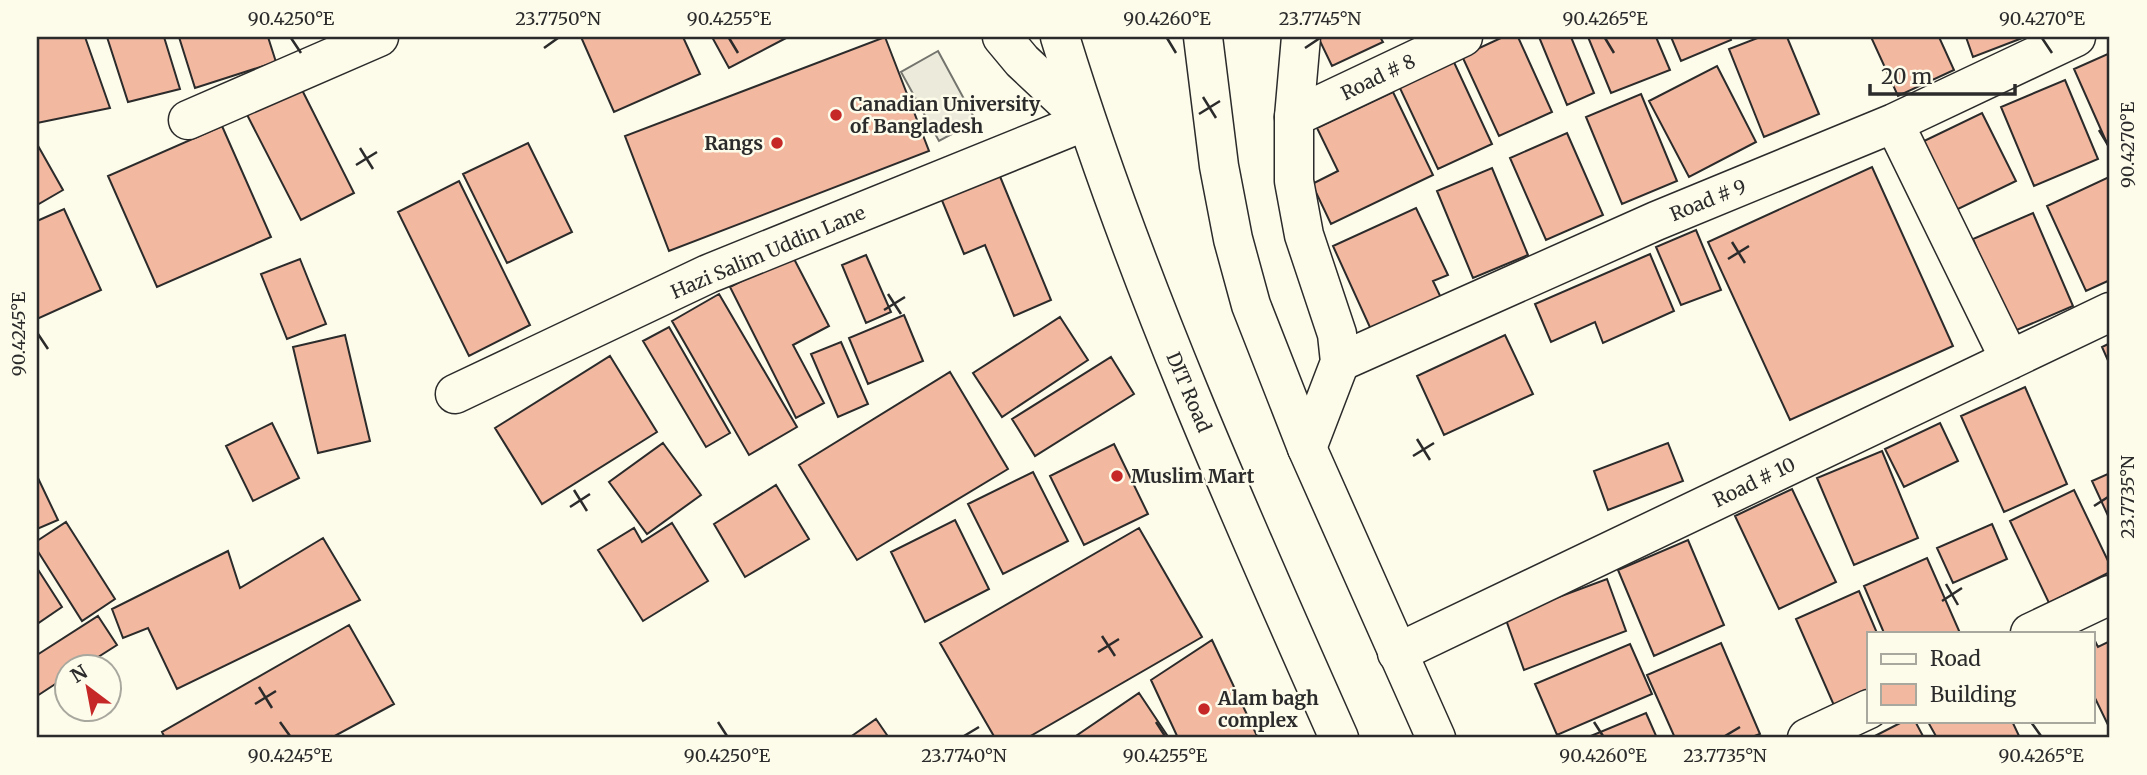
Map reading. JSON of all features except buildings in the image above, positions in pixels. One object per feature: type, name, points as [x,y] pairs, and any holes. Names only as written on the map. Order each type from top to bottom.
[{"type":"street","points":[[188,120],[379,37]]},
{"type":"street","points":[[1002,37],[1022,61],[1086,121]]},
{"type":"street","name":"DIT Road","points":[[1060,37],[1086,121],[1177,362],[1270,584],[1339,738]]},
{"type":"street","points":[[1203,37],[1219,166],[1233,239],[1251,305],[1307,449],[1436,738]]},
{"type":"street","points":[[1301,37],[1294,117],[1294,181],[1304,235],[1337,334],[1340,362],[1307,449]]},
{"type":"street","name":"Road # 8","points":[[1294,117],[1463,37]]},
{"type":"street","name":"Road # 9","points":[[1340,362],[1656,221],[1894,123],[2076,37]]},
{"type":"street","name":"Hazi Salim Uddin Lane","points":[[455,394],[708,274],[1086,121]]},
{"type":"street","points":[[1894,123],[2010,360]]},
{"type":"street","name":"Road # 10","points":[[1397,653],[2110,312]]},
{"type":"street","points":[[2032,632],[2110,595]]},
{"type":"street","points":[[1808,738],[1867,710]]},
{"type":"shaded area","points":[[938,51],[976,121],[939,141],[901,72]]},
{"type":"place","name":"Canadian University of Bangladesh","points":[[836,115]]},
{"type":"place","name":"Rangs","points":[[777,143]]},
{"type":"place","name":"Muslim Mart","points":[[1117,476]]},
{"type":"place","name":"Alam bagh complex","points":[[1204,709]]}]
